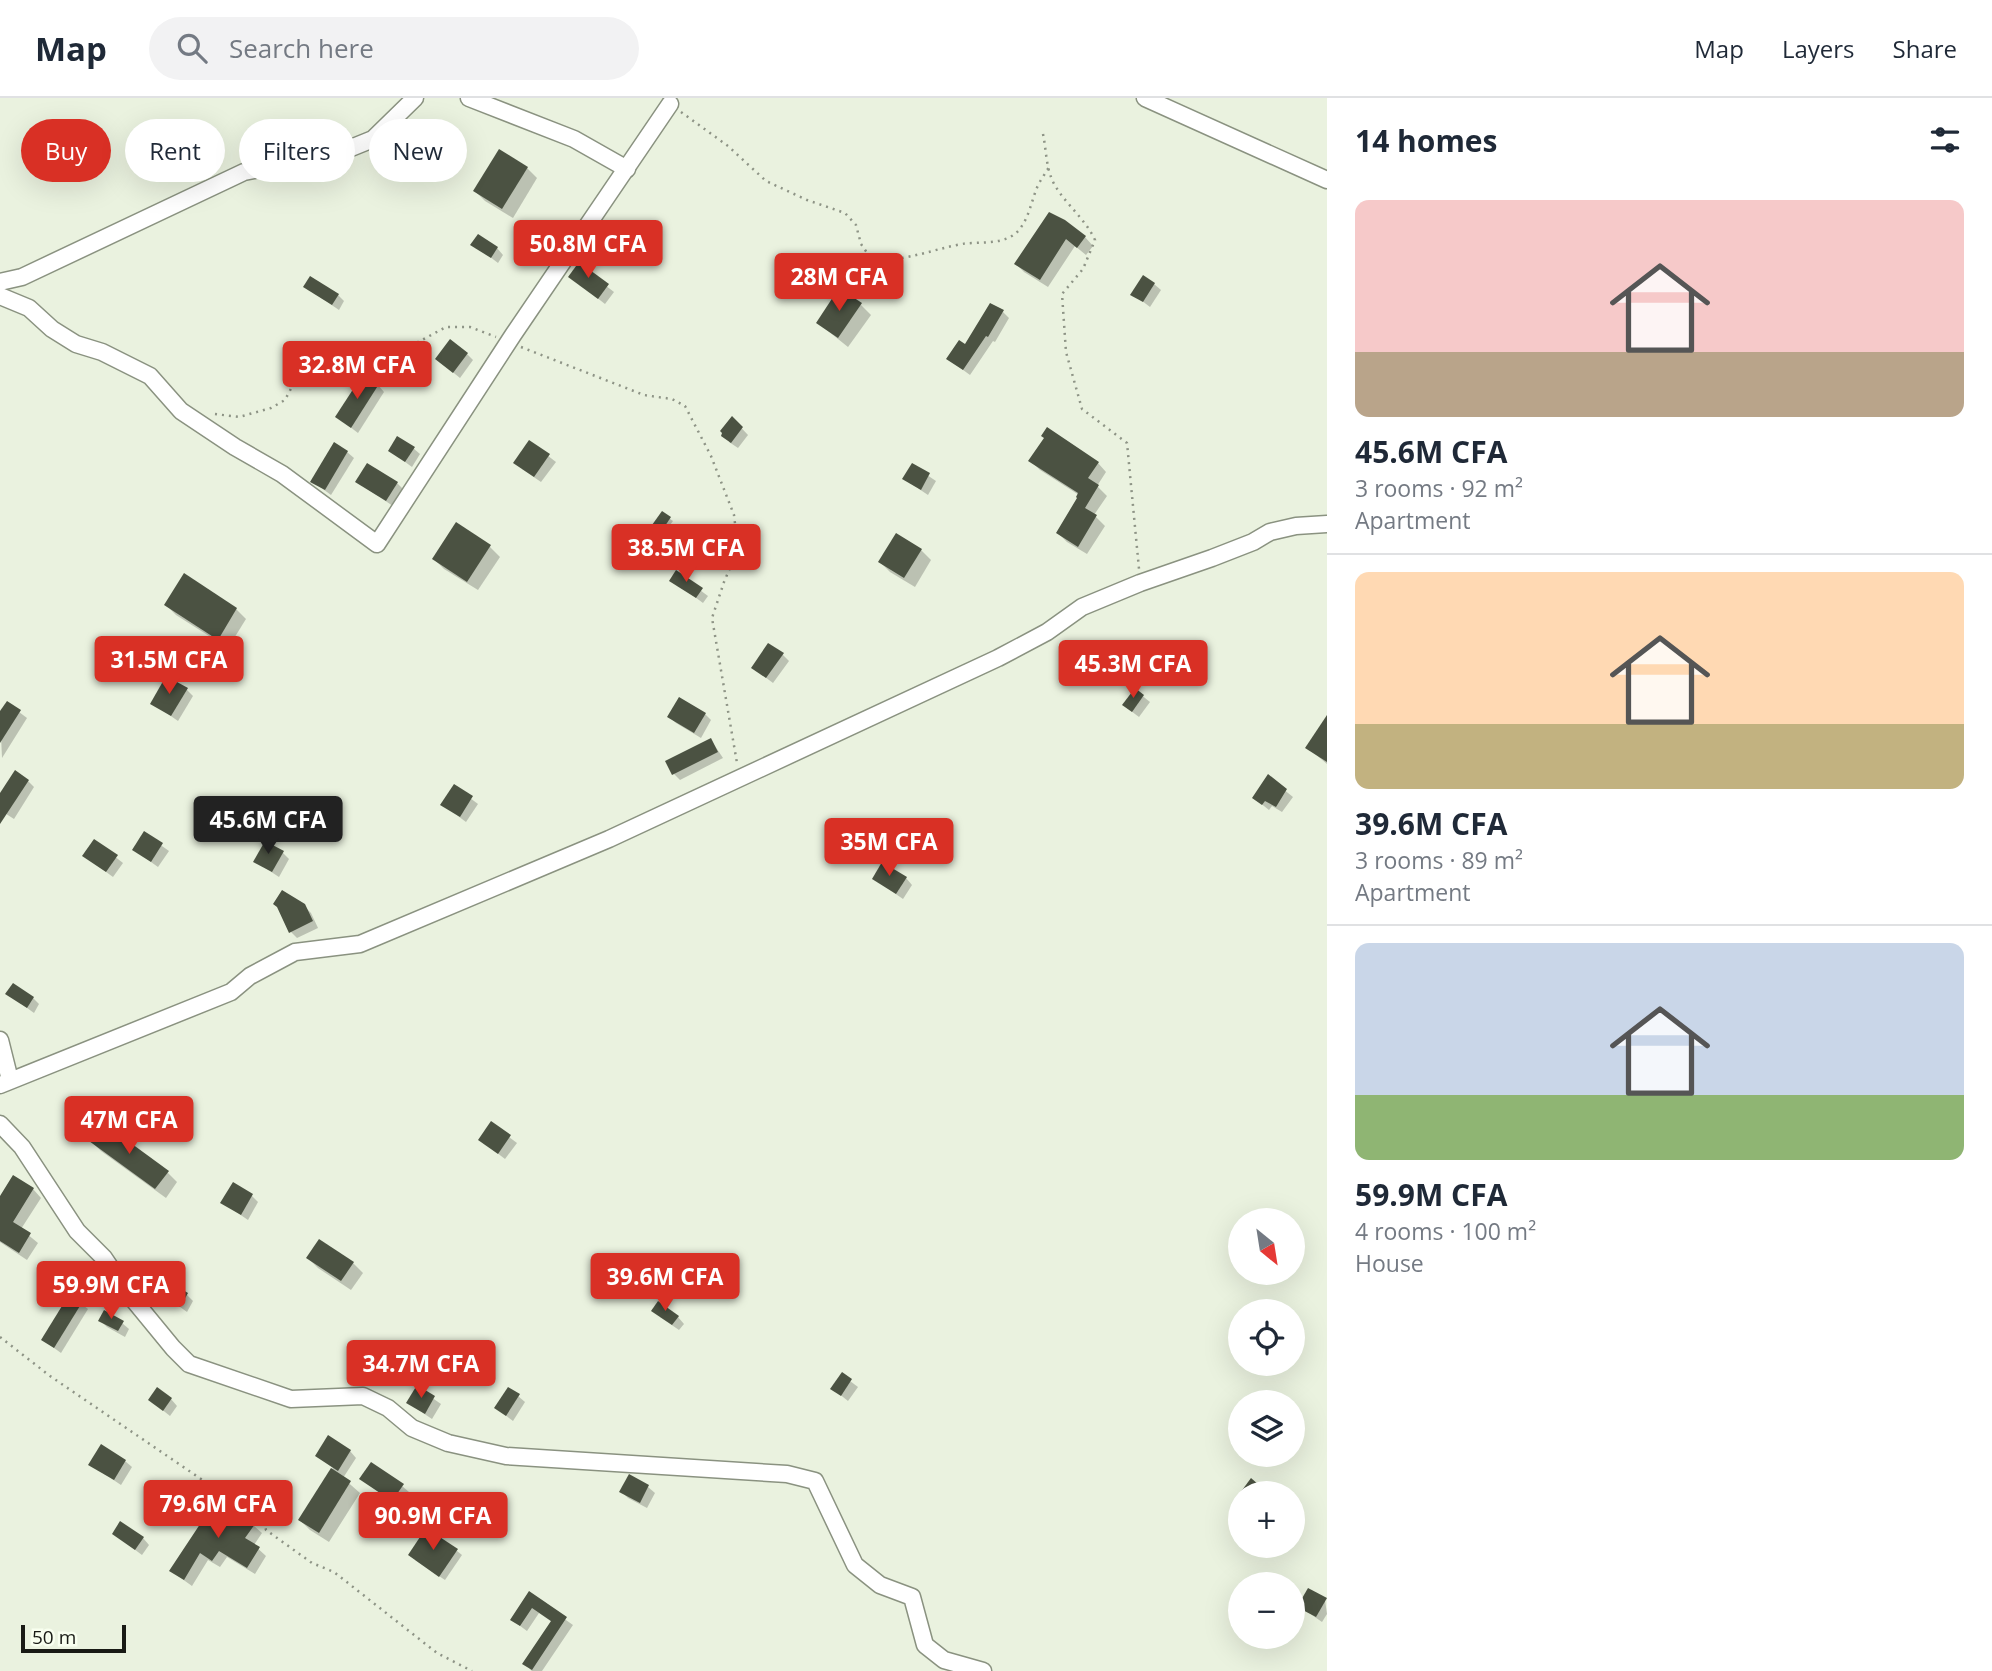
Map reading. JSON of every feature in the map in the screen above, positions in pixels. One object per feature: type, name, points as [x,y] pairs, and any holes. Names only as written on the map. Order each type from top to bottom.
[{"type":"street","points":[[0,282],[22,277],[244,172],[341,152],[373,139],[415,98]]},
{"type":"street","points":[[469,98],[574,139],[627,169]]},
{"type":"street","points":[[1145,98],[1327,180]]},
{"type":"street","points":[[0,296],[29,308],[52,329],[76,344],[102,352],[150,376],[181,411],[282,474],[377,544],[670,104]]},
{"type":"street","points":[[0,1040],[5,1083],[231,992],[250,976],[295,952],[360,944],[558,861],[740,780],[998,658],[1047,632],[1082,607],[1253,542],[1270,532],[1296,526],[1327,524]]},
{"type":"street","points":[[0,1124],[22,1147],[77,1231],[104,1258],[127,1293],[189,1364],[291,1399],[363,1396],[388,1408],[412,1428],[448,1443],[506,1456],[787,1474],[815,1481],[855,1565],[880,1586],[912,1597],[925,1645],[944,1660],[983,1671]]},
{"type":"path","points":[[670,104],[728,146],[766,181],[845,214],[856,225],[861,244],[872,260],[889,261],[962,244],[1010,238],[1026,218],[1037,187],[1049,167]]},
{"type":"path","points":[[1043,134],[1051,177],[1057,189],[1088,224],[1095,240],[1083,269],[1062,294],[1066,352],[1082,409],[1126,443],[1140,583]]},
{"type":"path","points":[[181,411],[239,417],[271,408],[285,400],[295,381],[320,367],[409,347],[446,327],[470,327],[644,395],[672,399],[685,406],[706,446],[734,515],[738,549],[712,618],[740,780]]},
{"type":"path","points":[[0,1337],[50,1376],[264,1522],[266,1530],[312,1563],[334,1572],[436,1653],[472,1671]]},
{"type":"building","points":[[499,149],[528,167],[502,209],[473,191]]},
{"type":"building","points":[[1049,212],[1086,236],[1077,248],[1066,239],[1040,280],[1014,264]]},
{"type":"building","points":[[478,234],[498,247],[491,258],[470,245]]},
{"type":"building","points":[[579,262],[609,284],[598,299],[568,277]]},
{"type":"building","points":[[1143,275],[1155,283],[1143,302],[1130,295]]},
{"type":"building","points":[[310,276],[339,294],[332,305],[303,287]]},
{"type":"building","points":[[839,288],[862,303],[838,338],[816,323]]},
{"type":"building","points":[[990,303],[1004,310],[963,370],[946,359],[959,340],[965,344]]},
{"type":"building","points":[[450,339],[468,353],[453,373],[435,359]]},
{"type":"building","points":[[363,374],[379,384],[351,428],[335,417]]},
{"type":"building","points":[[732,416],[743,427],[731,443],[721,436],[720,431]]},
{"type":"building","points":[[1047,427],[1099,462],[1088,478],[1099,485],[1085,508],[1097,515],[1078,547],[1056,533],[1078,493],[1028,461],[1044,438],[1041,436]]},
{"type":"building","points":[[397,436],[415,447],[405,462],[388,451]]},
{"type":"building","points":[[529,440],[550,454],[534,477],[513,463]]},
{"type":"building","points":[[334,442],[348,451],[325,490],[310,482]]},
{"type":"building","points":[[367,463],[398,482],[386,501],[355,482]]},
{"type":"building","points":[[912,463],[930,473],[921,490],[902,479]]},
{"type":"building","points":[[662,511],[671,517],[661,532],[652,525]]},
{"type":"building","points":[[456,522],[491,545],[467,582],[432,559]]},
{"type":"building","points":[[896,533],[922,549],[904,578],[878,562]]},
{"type":"building","points":[[676,570],[703,588],[696,598],[669,581]]},
{"type":"building","points":[[184,573],[237,608],[218,640],[164,605]]},
{"type":"building","points":[[768,643],[784,653],[766,678],[751,668]]},
{"type":"building","points":[[166,676],[188,688],[171,716],[150,704]]},
{"type":"building","points":[[1135,688],[1144,695],[1132,712],[1122,705]]},
{"type":"building","points":[[679,697],[706,713],[694,733],[667,717]]},
{"type":"building","points":[[7,701],[21,710],[0,743],[0,711]]},
{"type":"building","points":[[1327,715],[1327,762],[1305,748]]},
{"type":"building","points":[[711,738],[718,752],[672,775],[665,761]]},
{"type":"building","points":[[15,770],[29,780],[0,824],[0,793]]},
{"type":"building","points":[[1268,774],[1287,789],[1276,807],[1265,801],[1262,805],[1252,798]]},
{"type":"building","points":[[454,784],[473,796],[460,817],[440,805]]},
{"type":"building","points":[[144,831],[163,843],[151,862],[132,850]]},
{"type":"building","points":[[94,839],[118,855],[106,872],[82,856]]},
{"type":"building","points":[[265,841],[284,851],[272,872],[253,862]]},
{"type":"building","points":[[882,862],[907,877],[896,894],[872,879]]},
{"type":"building","points":[[282,890],[305,904],[313,921],[289,933],[273,904]]},
{"type":"building","points":[[13,983],[34,997],[27,1008],[5,994]]},
{"type":"building","points":[[491,1121],[511,1135],[498,1154],[478,1140]]},
{"type":"building","points":[[102,1122],[169,1171],[155,1189],[89,1141]]},
{"type":"building","points":[[13,1175],[34,1188],[13,1222],[31,1233],[19,1253],[0,1241],[0,1196]]},
{"type":"building","points":[[233,1182],[253,1194],[241,1215],[220,1203]]},
{"type":"building","points":[[319,1239],[354,1262],[341,1281],[306,1258]]},
{"type":"building","points":[[171,1283],[188,1293],[180,1307],[163,1296]]},
{"type":"building","points":[[70,1293],[83,1301],[54,1348],[41,1340]]},
{"type":"building","points":[[658,1301],[679,1316],[672,1325],[651,1311]]},
{"type":"building","points":[[104,1310],[124,1321],[118,1331],[98,1321]]},
{"type":"building","points":[[842,1372],[852,1379],[841,1396],[830,1389]]},
{"type":"building","points":[[417,1385],[435,1396],[425,1414],[406,1403]]},
{"type":"building","points":[[157,1387],[172,1398],[163,1411],[148,1400]]},
{"type":"building","points":[[508,1387],[520,1394],[506,1416],[494,1408]]},
{"type":"building","points":[[328,1435],[351,1450],[338,1471],[315,1456]]},
{"type":"building","points":[[101,1444],[126,1460],[114,1480],[88,1465]]},
{"type":"building","points":[[371,1462],[404,1484],[392,1501],[359,1479]]},
{"type":"building","points":[[331,1468],[351,1481],[319,1533],[298,1520]]},
{"type":"building","points":[[629,1474],[649,1485],[640,1503],[619,1492]]},
{"type":"building","points":[[216,1500],[255,1524],[245,1538],[260,1547],[247,1568],[219,1551],[212,1561],[200,1553],[184,1580],[169,1571]]},
{"type":"building","points":[[120,1521],[144,1537],[135,1550],[112,1534]]},
{"type":"building","points":[[426,1528],[458,1549],[439,1577],[408,1555]]},
{"type":"building","points":[[1308,1588],[1327,1598],[1316,1617],[1305,1611],[1305,1593]]},
{"type":"building","points":[[529,1591],[567,1617],[532,1670],[522,1664],[551,1621],[532,1608],[520,1626],[510,1620]]}]
